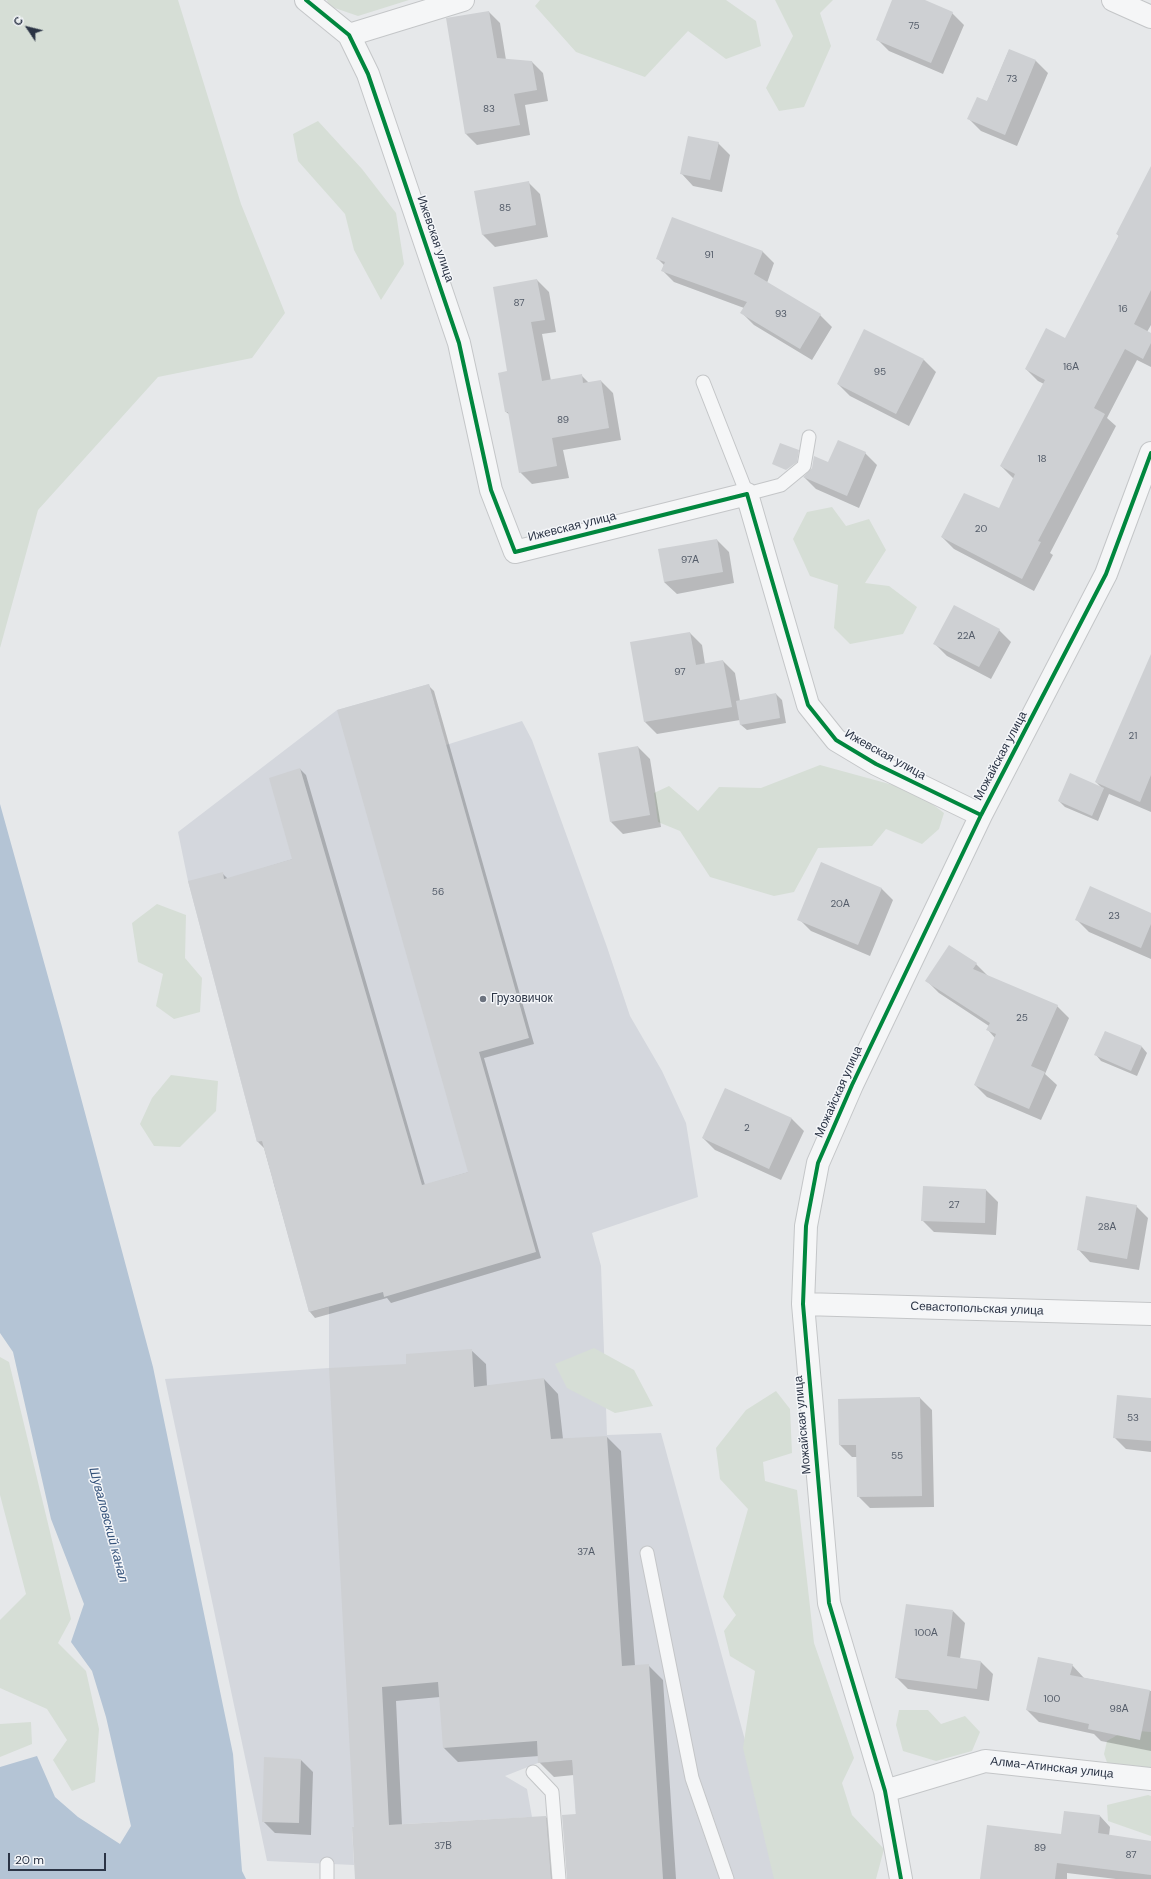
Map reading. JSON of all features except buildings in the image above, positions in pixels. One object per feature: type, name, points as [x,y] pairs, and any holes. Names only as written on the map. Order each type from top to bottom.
[{"type":"street","points":[[306,0],[349,35],[463,0]]},
{"type":"street","points":[[1112,0],[1151,17]]},
{"type":"street","name":"Ижевская улица","points":[[349,35],[368,74],[459,343],[491,490],[515,552],[747,494],[808,705],[836,740],[876,764],[981,815]]},
{"type":"street","name":"Можайская улица","points":[[901,1879],[885,1791],[828,1603],[803,1304],[806,1226],[818,1163],[852,1085],[981,815],[1106,574],[1151,453]]},
{"type":"street","name":"Севастопольская улица","points":[[803,1304],[1151,1314]]},
{"type":"street","name":"Алма-Атинская улица","points":[[885,1791],[985,1761],[1151,1779]]},
{"type":"lane","points":[[703,382],[747,494],[781,485],[804,466],[809,437]]},
{"type":"lane","points":[[647,1553],[692,1778],[727,1879]]},
{"type":"lane","points":[[533,1772],[552,1792],[560,1879]]},
{"type":"lane","points":[[327,1864],[328,1879]]},
{"type":"shaded area","points":[[0,0],[178,0],[241,204],[285,313],[252,358],[158,377],[38,510],[0,648]]},
{"type":"shaded area","points":[[327,0],[409,0],[358,16],[329,6]]},
{"type":"shaded area","points":[[540,0],[726,0],[756,21],[761,46],[726,59],[688,31],[645,77],[576,52],[535,6]]},
{"type":"shaded area","points":[[775,0],[833,0],[820,13],[831,46],[804,107],[779,111],[766,88],[793,36]]},
{"type":"shaded area","points":[[318,121],[362,169],[396,213],[404,264],[381,300],[354,250],[345,214],[298,161],[293,134]]},
{"type":"shaded area","points":[[832,507],[846,526],[869,519],[886,550],[865,583],[889,586],[917,607],[903,634],[850,644],[834,628],[838,585],[810,576],[793,539],[807,512]]},
{"type":"shaded area","points":[[429,684],[446,745],[522,721],[532,740],[607,947],[630,1016],[662,1071],[686,1123],[698,1197],[592,1233],[601,1266],[607,1435],[661,1433],[783,1879],[580,1879],[572,1760],[538,1763],[505,1776],[527,1789],[532,1817],[352,1827],[354,1865],[267,1861],[165,1379],[329,1368],[329,1307],[309,1312],[273,1181],[292,1133],[257,1142],[188,881],[178,832],[337,710]]},
{"type":"shaded area","points":[[820,765],[915,791],[944,813],[939,829],[922,844],[886,829],[872,846],[818,848],[794,892],[774,896],[710,877],[680,831],[658,822],[654,793],[669,786],[698,811],[719,787],[761,788]]},
{"type":"shaded area","points":[[157,904],[186,915],[185,958],[202,978],[200,1012],[174,1019],[156,1006],[163,974],[138,962],[132,923]]},
{"type":"shaded area","points":[[171,1075],[218,1081],[216,1111],[180,1147],[154,1146],[140,1124],[152,1098]]},
{"type":"shaded area","points":[[594,1348],[634,1370],[653,1406],[615,1413],[567,1388],[555,1364]]},
{"type":"shaded area","points":[[0,1357],[9,1362],[71,1619],[58,1643],[86,1671],[99,1729],[95,1782],[72,1791],[53,1760],[67,1740],[47,1709],[0,1688],[0,1620],[26,1594],[0,1495]]},
{"type":"shaded area","points":[[776,1391],[790,1409],[792,1453],[763,1462],[765,1481],[797,1490],[814,1643],[854,1758],[842,1783],[852,1815],[884,1849],[876,1879],[774,1879],[743,1748],[755,1671],[730,1656],[724,1631],[736,1615],[723,1597],[748,1509],[720,1479],[716,1448],[746,1410]]},
{"type":"shaded area","points":[[899,1710],[928,1710],[941,1724],[965,1716],[980,1732],[972,1751],[936,1761],[903,1751],[896,1725]]},
{"type":"shaded area","points":[[31,1722],[32,1744],[0,1757],[0,1724]]},
{"type":"shaded area","points":[[1126,1730],[1151,1732],[1151,1770],[1109,1768],[1104,1754],[1107,1741]]},
{"type":"shaded area","points":[[1148,1795],[1151,1796],[1151,1836],[1108,1821],[1107,1805]]},
{"type":"water","name":"Шуваловский канал","points":[[0,804],[62,1027],[153,1367],[233,1754],[242,1871],[246,1879],[0,1879],[0,1767],[37,1756],[55,1797],[78,1817],[120,1844],[131,1826],[106,1717],[92,1671],[71,1642],[84,1604],[51,1519],[13,1352],[0,1333]]},
{"type":"cycle path","points":[[306,0],[349,35],[368,74],[459,343],[491,490],[515,552],[747,494],[808,705],[836,740],[876,764],[981,815]]},
{"type":"cycle path","points":[[901,1879],[885,1791],[829,1603],[803,1304],[806,1226],[818,1163],[852,1085],[981,815],[1106,574],[1151,453]]},
{"type":"place","name":"Грузовичок","points":[[483,999]]}]
